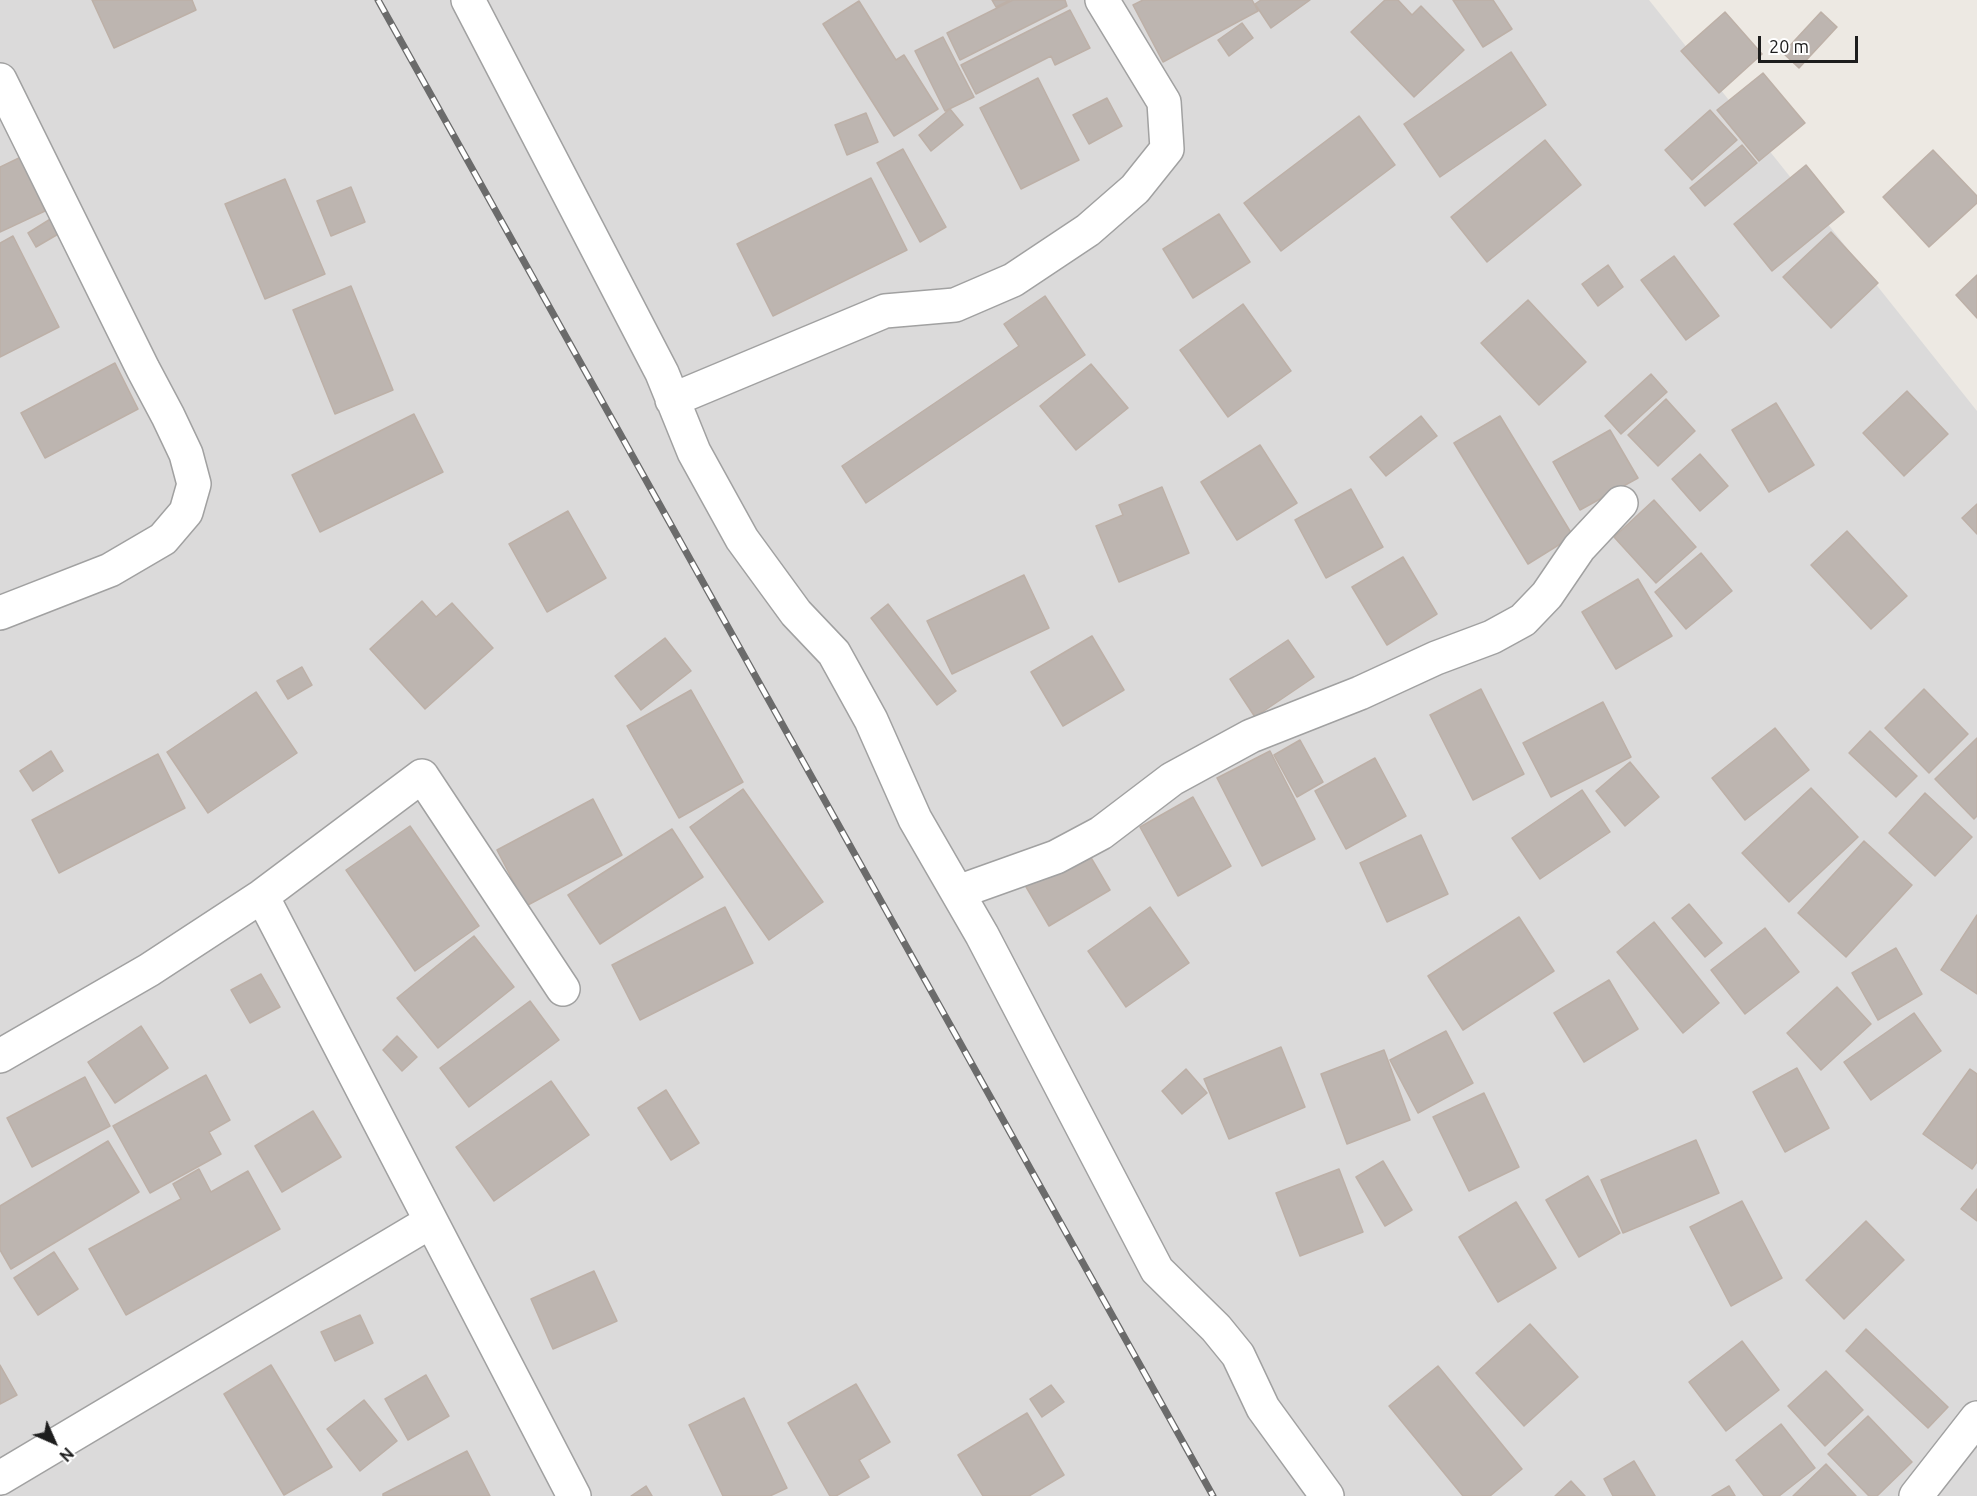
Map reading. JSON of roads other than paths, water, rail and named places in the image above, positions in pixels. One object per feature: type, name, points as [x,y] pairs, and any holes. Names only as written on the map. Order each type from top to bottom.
[{"type":"street","points":[[468,0],[662,373],[694,452],[742,539],[796,613],[834,653],[871,720],[915,819],[1015,997],[1157,1270],[1216,1328],[1238,1355],[1263,1407],[1328,1496]]},
{"type":"street","points":[[672,400],[885,311],[956,305],[1013,280],[1088,230],[1135,189],[1167,149],[1164,102],[1102,0]]},
{"type":"street","points":[[0,80],[168,416],[186,454],[194,484],[186,512],[163,539],[110,570],[0,614]]},
{"type":"street","points":[[958,892],[1056,857],[1101,833],[1173,779],[1251,736],[1360,693],[1436,658],[1492,637],[1523,620],[1547,595],[1579,548],[1621,503]]},
{"type":"street","points":[[0,1056],[149,970],[262,896],[422,776],[563,989]]},
{"type":"street","points":[[262,896],[574,1496]]},
{"type":"street","points":[[0,1478],[430,1222]]},
{"type":"street","points":[[1916,1496],[1977,1418]]},
{"type":"railway","points":[[378,0],[1213,1496]]}]
